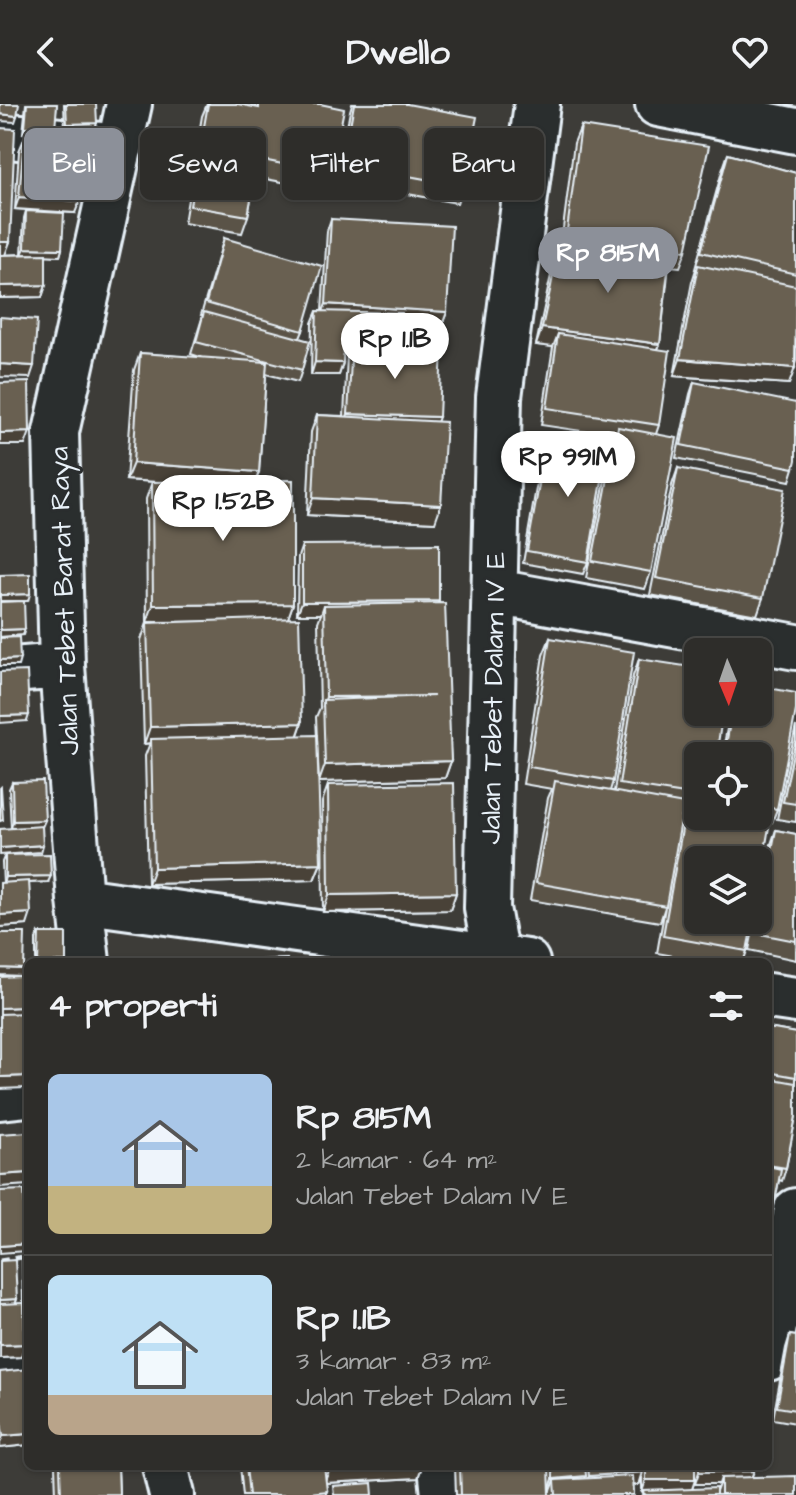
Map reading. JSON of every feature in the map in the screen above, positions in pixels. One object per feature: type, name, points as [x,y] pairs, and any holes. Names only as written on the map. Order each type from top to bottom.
[{"type":"street","name":"Jalan Tebet Barat Raya","points":[[124,128],[129,104]]},
{"type":"street","name":"Jalan Tebet Dalam IV E","points":[[511,958],[487,908],[499,397],[537,104]]},
{"type":"street","points":[[658,104],[796,131]]},
{"type":"street","points":[[0,135],[24,137]]},
{"type":"street","name":"Jalan Tebet Barat Raya","points":[[87,958],[62,666],[56,432],[108,200]]},
{"type":"street","points":[[495,592],[796,647]]},
{"type":"street","points":[[0,671],[62,666]]},
{"type":"street","points":[[80,900],[424,955],[477,958]]},
{"type":"street","points":[[772,997],[796,1000]]},
{"type":"street","points":[[0,1097],[24,1094]]},
{"type":"street","points":[[772,1337],[796,1211]]},
{"type":"street","points":[[0,1366],[24,1363]]},
{"type":"street","points":[[166,1470],[172,1495]]},
{"type":"street","points":[[441,1470],[444,1495]]},
{"type":"path","points":[[0,1261],[24,1257]]},
{"type":"building","points":[[0,104],[19,104],[17,116],[0,114]]},
{"type":"building","points":[[27,104],[57,104],[55,128],[25,127]]},
{"type":"building","points":[[66,104],[96,104],[97,123],[67,124]]},
{"type":"building","points":[[208,104],[259,108],[259,104],[320,104],[344,109],[340,128],[282,128],[282,164],[266,161],[266,128],[204,128]]},
{"type":"building","points":[[354,104],[407,104],[477,117],[475,128],[424,128],[424,179],[408,176],[408,128],[350,128]]},
{"type":"building","points":[[581,126],[709,146],[686,251],[567,230]]},
{"type":"building","points":[[0,128],[15,129],[10,242],[0,242]]},
{"type":"building","points":[[24,139],[24,197],[19,197]]},
{"type":"building","points":[[728,154],[796,173],[796,274],[701,252]]},
{"type":"building","points":[[191,200],[251,200],[248,216],[190,206]]},
{"type":"building","points":[[26,211],[64,213],[62,249],[25,248]]},
{"type":"building","points":[[331,219],[452,226],[447,312],[326,304]]},
{"type":"building","points":[[224,238],[322,266],[303,331],[206,303]]},
{"type":"building","points":[[560,244],[669,260],[660,344],[542,328]]},
{"type":"building","points":[[46,254],[46,285],[0,286],[0,255]]},
{"type":"building","points":[[698,265],[796,286],[795,368],[680,359]]},
{"type":"building","points":[[317,311],[402,313],[401,341],[344,340],[343,363],[315,362]]},
{"type":"building","points":[[204,312],[310,341],[302,370],[196,342]]},
{"type":"building","points":[[0,317],[37,320],[34,366],[0,364]]},
{"type":"building","points":[[558,334],[670,351],[659,425],[547,408]]},
{"type":"building","points":[[352,344],[442,347],[439,417],[348,414]]},
{"type":"building","points":[[140,353],[267,362],[259,472],[133,463]]},
{"type":"building","points":[[29,382],[30,432],[0,433],[0,383]]},
{"type":"building","points":[[694,382],[796,403],[794,468],[681,445]]},
{"type":"building","points":[[317,415],[446,422],[441,505],[313,498]]},
{"type":"building","points":[[618,427],[677,438],[651,572],[592,561]]},
{"type":"building","points":[[548,436],[608,446],[588,562],[527,551]]},
{"type":"building","points":[[678,468],[785,489],[763,598],[656,578]]},
{"type":"building","points":[[293,480],[293,604],[153,605],[152,482]]},
{"type":"building","points":[[439,544],[439,601],[302,602],[302,545]]},
{"type":"building","points":[[30,574],[30,594],[0,595],[0,575]]},
{"type":"building","points":[[24,601],[25,629],[0,630],[0,602]]},
{"type":"building","points":[[445,603],[451,761],[325,765],[323,700],[434,696],[326,697],[324,605]]},
{"type":"building","points":[[299,618],[302,723],[150,727],[147,623]]},
{"type":"building","points":[[19,637],[20,659],[0,660],[0,638]]},
{"type":"building","points":[[550,638],[634,652],[613,781],[529,767]]},
{"type":"building","points":[[639,659],[684,666],[684,726],[721,726],[718,742],[684,742],[684,794],[619,784]]},
{"type":"building","points":[[27,671],[29,715],[0,716],[0,672]]},
{"type":"building","points":[[772,689],[796,693],[796,710],[777,809],[772,808],[772,742],[727,742],[729,726],[772,726]]},
{"type":"building","points":[[317,735],[321,863],[154,868],[151,739]]},
{"type":"building","points":[[796,739],[796,804],[783,802]]},
{"type":"building","points":[[43,781],[45,820],[13,821],[12,782]]},
{"type":"building","points":[[555,781],[684,804],[666,906],[536,883]]},
{"type":"building","points":[[454,783],[456,893],[329,895],[328,785]]},
{"type":"building","points":[[0,788],[3,820],[0,821]]},
{"type":"building","points":[[684,819],[684,830],[768,830],[766,846],[684,846],[684,934],[750,934],[747,951],[663,936]]},
{"type":"building","points":[[42,826],[43,845],[0,848],[0,829]]},
{"type":"building","points":[[776,830],[796,834],[796,941],[760,934],[772,934],[772,850]]},
{"type":"building","points":[[50,854],[51,876],[5,877],[5,855]]},
{"type":"building","points":[[29,881],[31,913],[0,915],[0,883]]},
{"type":"building","points":[[0,933],[25,933],[24,969],[0,968]]},
{"type":"building","points":[[39,933],[66,933],[66,958],[38,958]]},
{"type":"building","points":[[21,976],[22,1007],[0,1008],[0,977]]},
{"type":"building","points":[[24,1013],[24,1076],[0,1077],[0,1014]]},
{"type":"building","points":[[772,1029],[796,1033],[796,1077],[772,1073]]},
{"type":"building","points":[[772,1079],[796,1083],[796,1116],[786,1168],[772,1166]]},
{"type":"building","points":[[24,1132],[24,1173],[0,1175],[0,1134]]},
{"type":"building","points":[[772,1167],[781,1169],[772,1217]]},
{"type":"building","points":[[24,1190],[24,1244],[0,1246],[0,1191]]},
{"type":"building","points":[[15,1260],[17,1299],[0,1300],[0,1261]]},
{"type":"building","points":[[24,1303],[24,1344],[0,1345],[0,1304]]},
{"type":"building","points":[[790,1335],[796,1336],[796,1410],[777,1407]]},
{"type":"building","points":[[24,1369],[24,1434],[3,1436],[0,1372]]},
{"type":"building","points":[[60,1470],[118,1470],[119,1494],[61,1495]]},
{"type":"building","points":[[246,1470],[324,1470],[327,1491],[249,1495]]},
{"type":"building","points":[[460,1470],[549,1470],[550,1495],[461,1495]]},
{"type":"building","points":[[553,1470],[585,1470],[586,1476],[553,1479]]},
{"type":"building","points":[[588,1470],[643,1470],[643,1472],[589,1476]]},
{"type":"building","points":[[646,1470],[695,1470],[695,1480],[646,1480]]},
{"type":"building","points":[[699,1470],[754,1470],[754,1471]]},
{"type":"building","points":[[633,1476],[634,1495],[556,1495],[555,1480]]},
{"type":"building","points":[[796,1476],[796,1495],[721,1495],[721,1478]]},
{"type":"building","points":[[372,1483],[373,1495],[334,1495],[333,1486]]},
{"type":"building","points":[[716,1488],[716,1495],[645,1495],[644,1491]]}]
